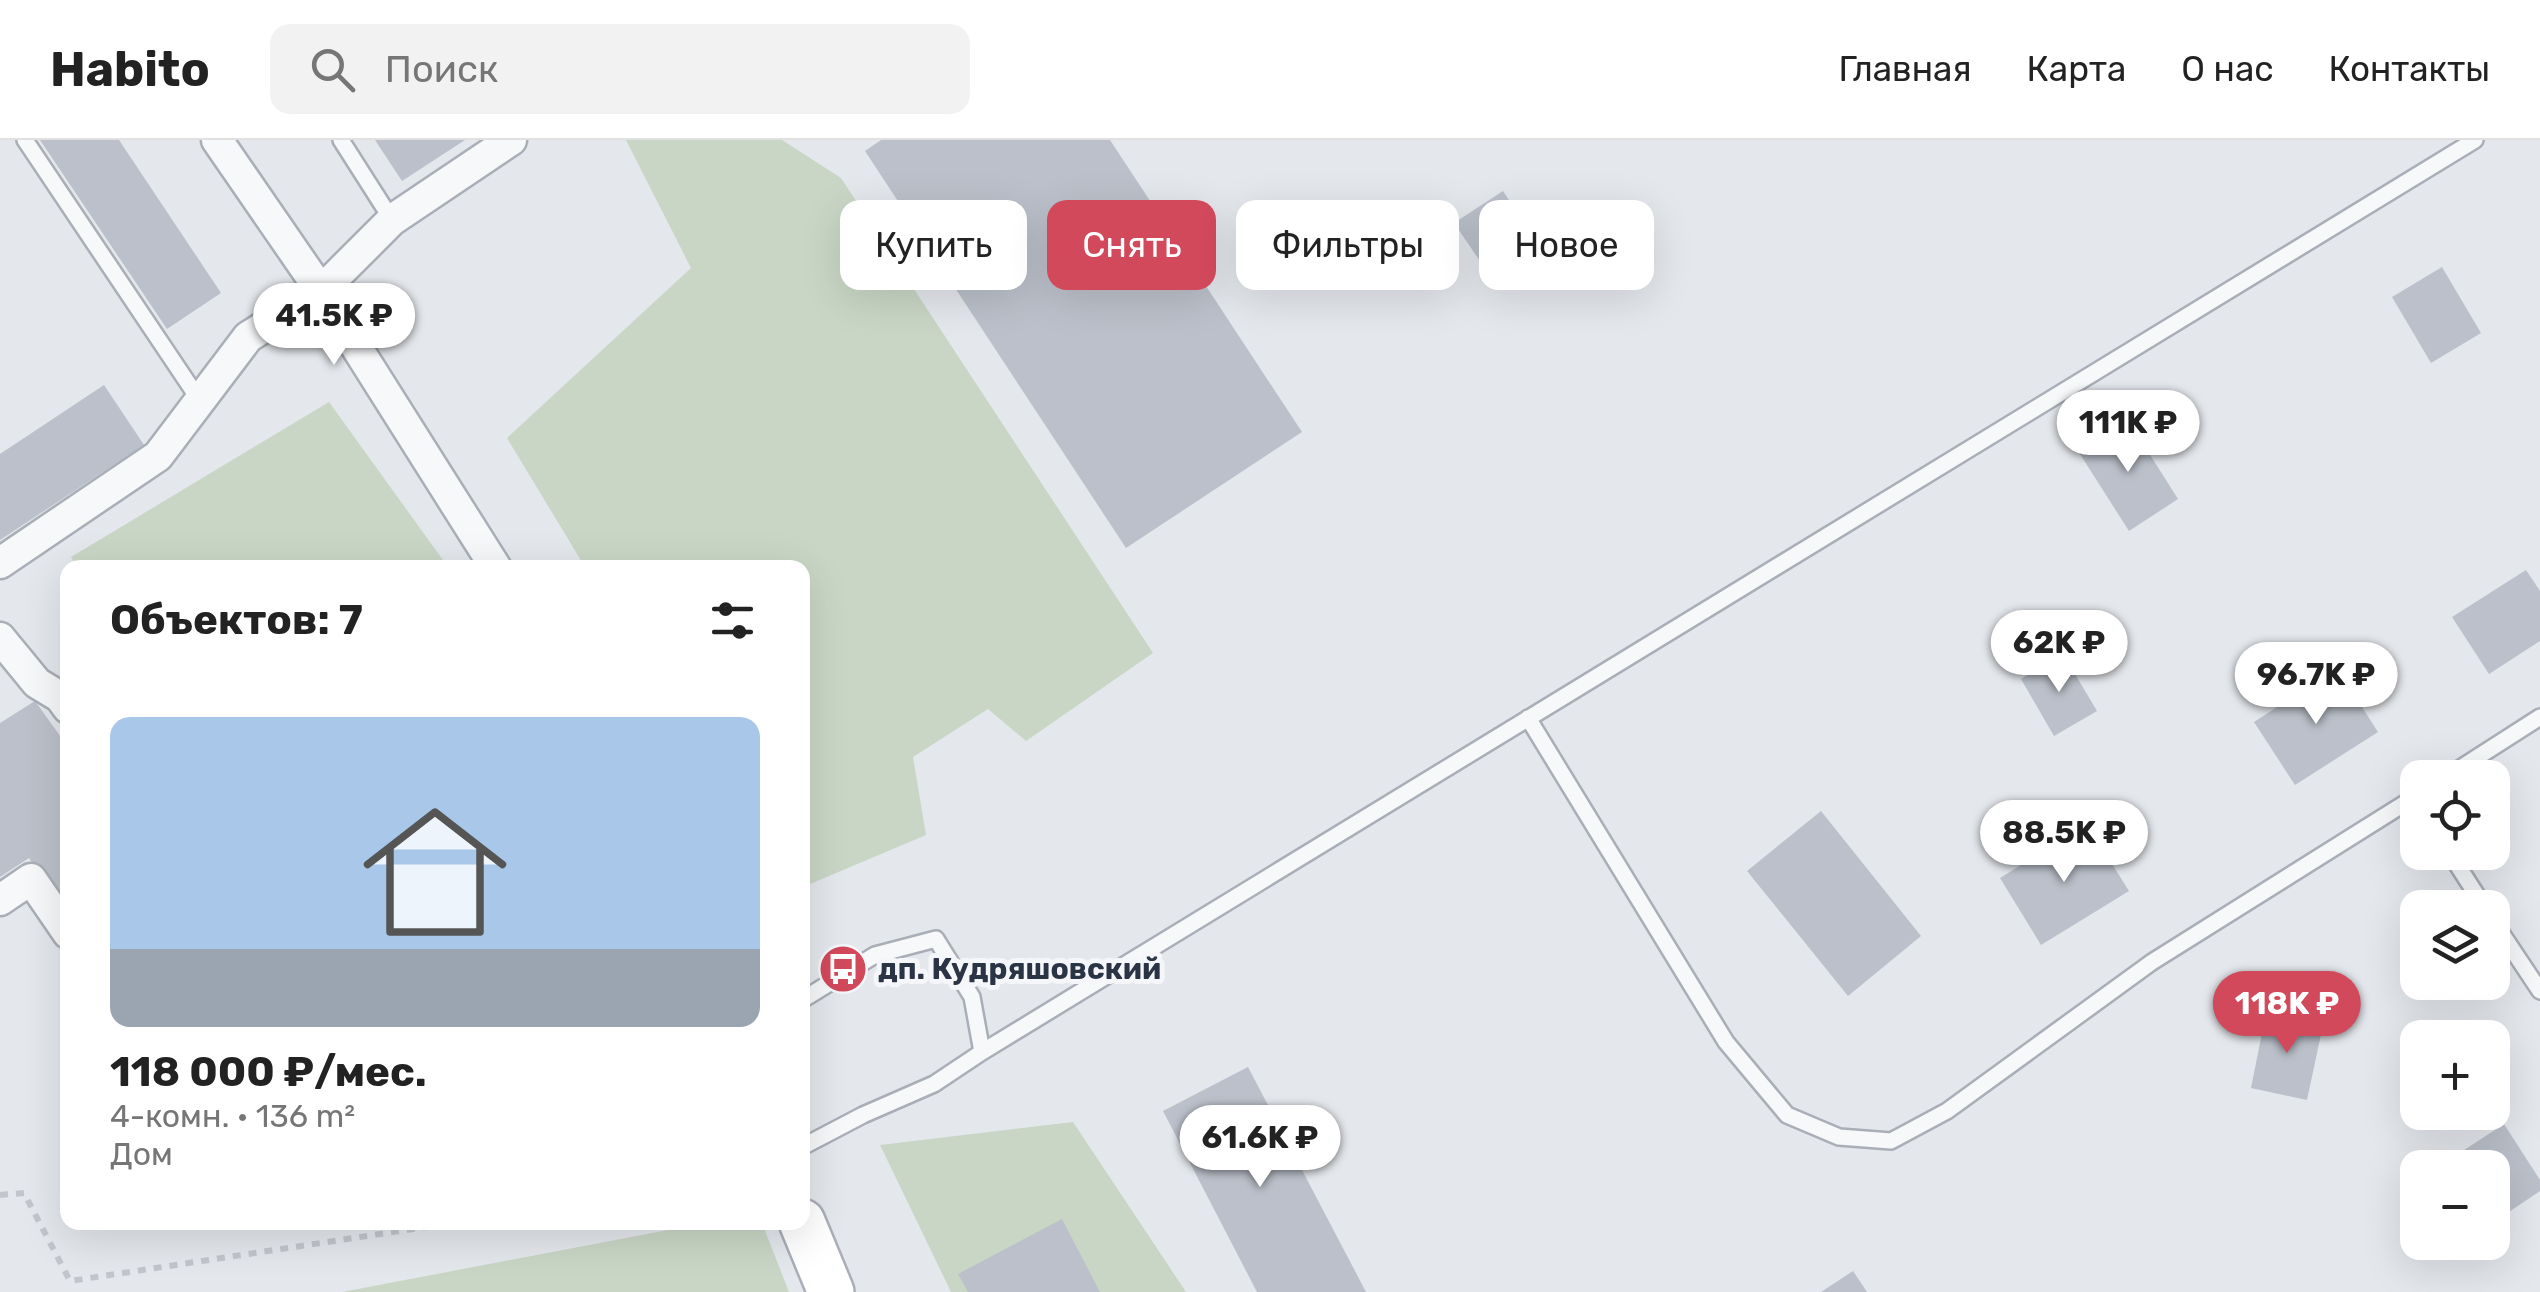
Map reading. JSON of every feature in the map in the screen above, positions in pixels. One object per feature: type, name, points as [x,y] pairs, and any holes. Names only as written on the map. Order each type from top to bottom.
[{"type":"street","points":[[217,140],[320,291],[491,560]]},
{"type":"street","points":[[0,563],[158,456],[248,337],[320,291],[392,220],[511,140]]},
{"type":"street","points":[[0,638],[36,682],[60,697]]},
{"type":"street","points":[[0,900],[31,879],[60,921]]},
{"type":"street","points":[[805,1230],[831,1292]]},
{"type":"lane","points":[[25,140],[200,401]]},
{"type":"lane","points":[[341,140],[392,220]]},
{"type":"lane","points":[[810,1143],[863,1114],[934,1084],[2474,140]]},
{"type":"lane","points":[[2474,760],[2540,717]]},
{"type":"lane","points":[[1528,718],[1726,1042],[1787,1115],[1839,1137],[1890,1142],[1947,1110],[2152,962],[2400,809]]},
{"type":"lane","points":[[810,995],[876,955],[936,939],[972,996],[982,1052]]},
{"type":"lane","points":[[2510,945],[2540,991]]},
{"type":"path","points":[[0,1196],[24,1193],[70,1281],[405,1230]]},
{"type":"green space","points":[[626,140],[782,140],[841,178],[855,200],[840,200],[840,290],[915,290],[1153,653],[1026,741],[988,709],[913,757],[926,835],[810,884],[810,560],[581,560],[507,438],[691,268]]},
{"type":"green space","points":[[329,402],[443,560],[73,560],[71,557]]},
{"type":"green space","points":[[1073,1122],[1186,1292],[951,1292],[880,1145]]},
{"type":"green space","points":[[668,1230],[765,1230],[789,1292],[342,1292]]},
{"type":"building","points":[[40,140],[119,140],[221,293],[167,329]]},
{"type":"building","points":[[375,140],[465,140],[402,181]]},
{"type":"building","points":[[881,140],[1110,140],[1149,200],[1047,200],[1047,290],[1209,290],[1302,432],[1126,548],[956,290],[1027,290],[1027,200],[897,200],[865,151]]},
{"type":"building","points":[[1503,191],[1509,200],[1489,200]]},
{"type":"building","points":[[1479,207],[1479,260],[1459,230],[1459,220]]},
{"type":"building","points":[[2442,267],[2481,333],[2431,363],[2392,297]]},
{"type":"building","points":[[104,385],[144,445],[0,540],[0,454]]},
{"type":"building","points":[[2128,420],[2178,499],[2129,531],[2078,451]]},
{"type":"building","points":[[2526,570],[2540,591],[2540,641],[2489,674],[2452,617]]},
{"type":"building","points":[[2063,654],[2097,711],[2054,736],[2021,679]]},
{"type":"building","points":[[2337,668],[2378,732],[2295,785],[2254,722]]},
{"type":"building","points":[[35,701],[60,736],[60,903],[29,858],[0,877],[0,723]]},
{"type":"building","points":[[1821,811],[1921,936],[1848,996],[1747,871]]},
{"type":"building","points":[[2087,824],[2129,891],[2041,945],[2000,878]]},
{"type":"building","points":[[2266,1013],[2323,1025],[2307,1100],[2251,1088]]},
{"type":"building","points":[[1248,1067],[1366,1292],[1257,1292],[1163,1111]]},
{"type":"building","points":[[2495,1130],[2508,1130],[2540,1180],[2540,1191],[2510,1211],[2510,1150],[2464,1150]]},
{"type":"building","points":[[1062,1219],[1100,1292],[968,1292],[958,1274]]},
{"type":"building","points":[[1853,1271],[1867,1292],[1821,1292]]},
{"type":"place","name":"дп. Кудряшовский","points":[[843,969]]}]
